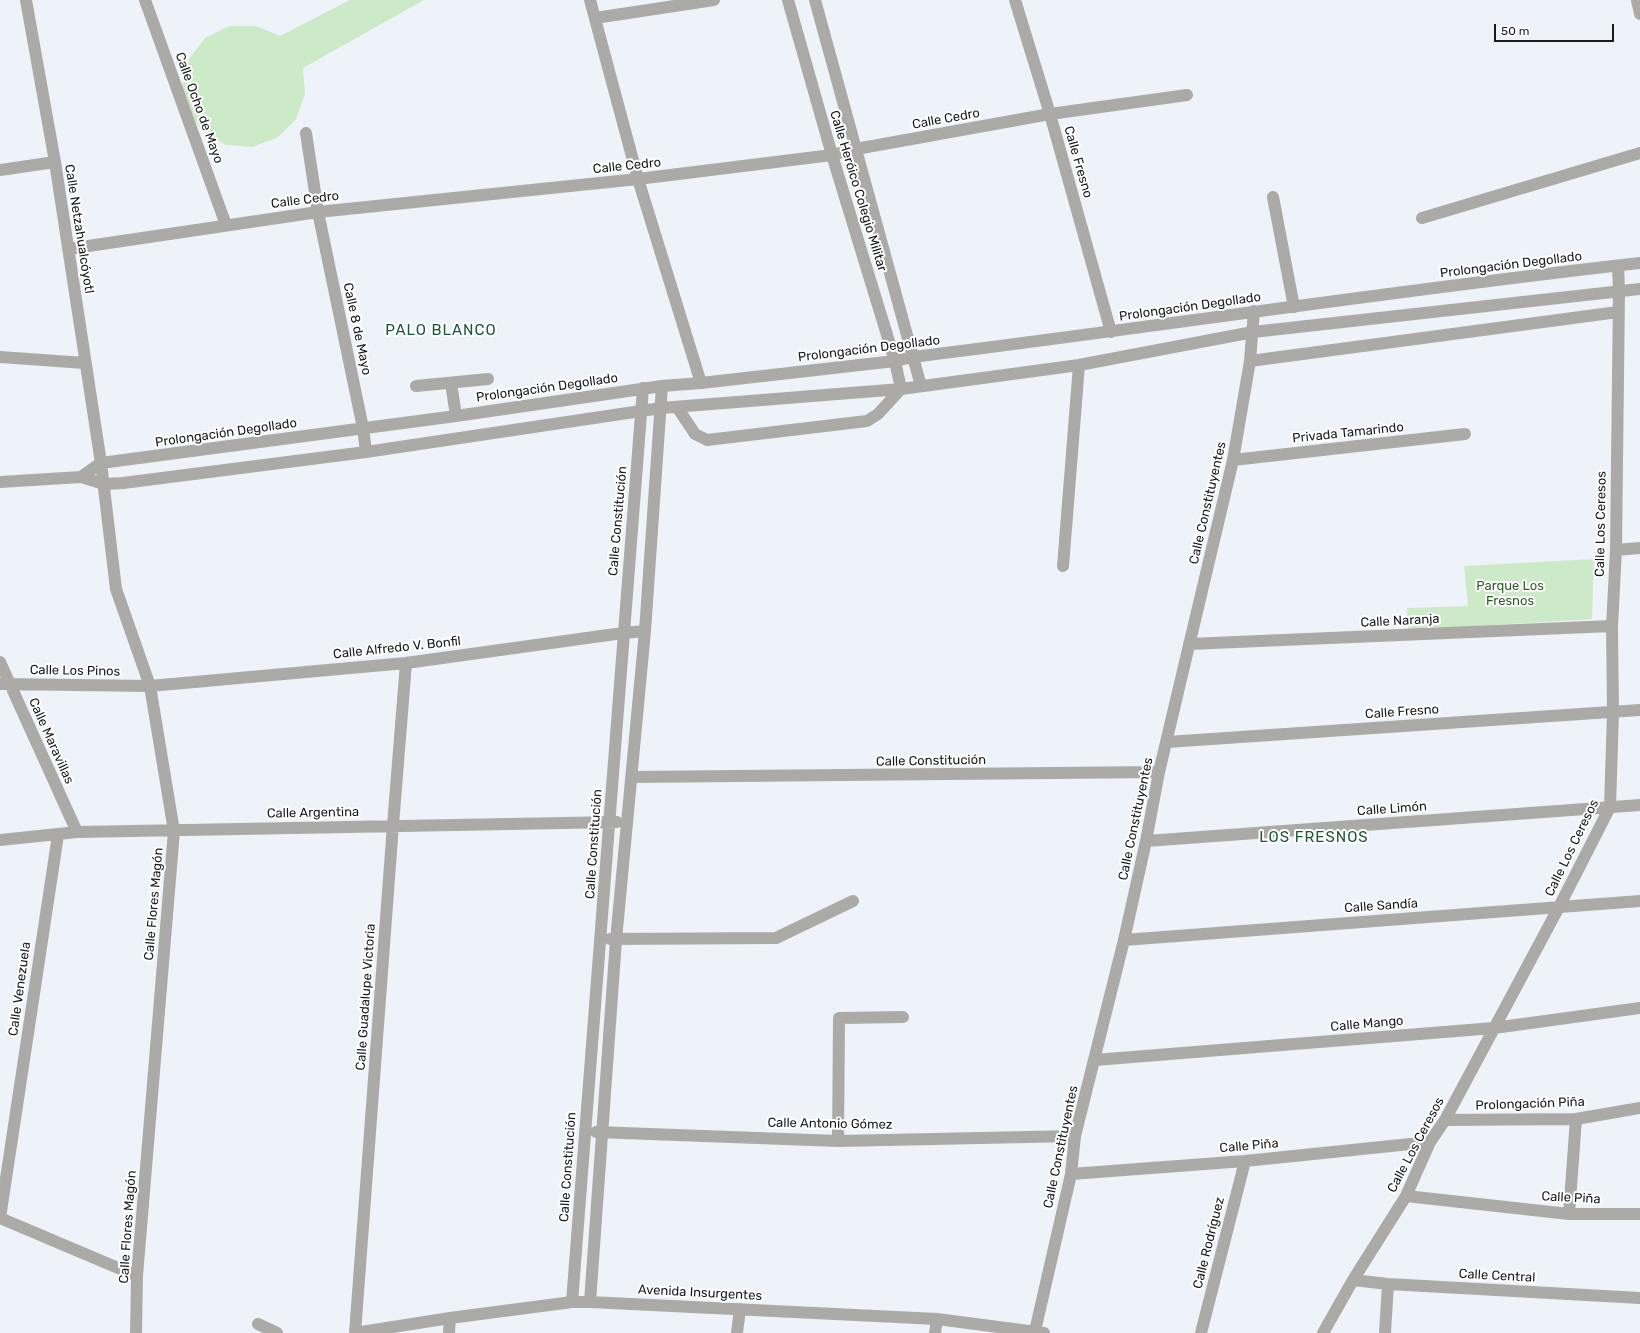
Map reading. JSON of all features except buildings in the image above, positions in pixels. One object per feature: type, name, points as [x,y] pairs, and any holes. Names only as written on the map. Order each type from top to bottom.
[{"type":"street","name":"Calle Netzahualcóyotl","points":[[26,0],[55,162],[104,484]]},
{"type":"street","name":"Calle Ocho de Mayo","points":[[145,0],[226,225]]},
{"type":"street","points":[[590,0],[638,179],[701,383]]},
{"type":"street","points":[[595,18],[714,0]]},
{"type":"street","name":"Calle Heróico Colegio Militar","points":[[788,0],[901,389]]},
{"type":"street","name":"Calle Heróico Colegio Militar","points":[[815,0],[921,386]]},
{"type":"street","name":"Calle Fresno","points":[[1015,0],[1050,114],[1111,332]]},
{"type":"street","points":[[1637,0],[1640,14]]},
{"type":"street","name":"Calle Cedro","points":[[68,249],[318,212],[638,179],[832,155],[1050,114],[1187,95]]},
{"type":"street","name":"Calle 8 de Mayo","points":[[306,133],[318,212],[363,428],[366,452]]},
{"type":"street","points":[[1422,218],[1640,153]]},
{"type":"street","points":[[0,170],[55,162]]},
{"type":"street","points":[[1273,197],[1294,307]]},
{"type":"street","name":"Prolongación Degollado","points":[[101,463],[456,416],[643,388],[701,383],[894,361],[913,357],[1111,332],[1254,311],[1640,263]]},
{"type":"street","name":"Calle Los Ceresos","points":[[1323,1333],[1353,1280],[1406,1196],[1430,1142],[1445,1120],[1559,907],[1610,807],[1613,712],[1612,626],[1616,550],[1618,266]]},
{"type":"street","points":[[0,482],[81,477],[104,484],[366,452],[661,408],[901,389],[1079,365],[1253,332],[1640,289]]},
{"type":"street","name":"Calle Constituyentes","points":[[1040,1332],[1071,1174],[1075,1136],[1124,940],[1146,841],[1159,772],[1233,460],[1250,360],[1254,311]]},
{"type":"street","points":[[1250,360],[1618,312]]},
{"type":"street","points":[[0,357],[85,363]]},
{"type":"street","points":[[1063,566],[1079,365]]},
{"type":"street","points":[[416,386],[488,379]]},
{"type":"street","points":[[451,383],[456,416]]},
{"type":"street","points":[[590,1302],[616,940],[645,631],[662,386]]},
{"type":"street","name":"Calle Constitución","points":[[572,1302],[643,388]]},
{"type":"street","points":[[677,407],[695,434],[707,440],[867,421],[878,414],[901,389]]},
{"type":"street","name":"Privada Tamarindo","points":[[1233,460],[1465,434]]},
{"type":"street","points":[[81,477],[101,463]]},
{"type":"street","name":"Calle Flores Magón","points":[[104,484],[116,589],[150,686],[174,831],[137,1276],[136,1333]]},
{"type":"street","points":[[1616,550],[1640,548]]},
{"type":"street","name":"Calle Naranja","points":[[1189,644],[1612,626]]},
{"type":"street","name":"Calle Alfredo V. Bonfil","points":[[150,686],[406,663],[645,631]]},
{"type":"street","name":"Calle Maravillas","points":[[0,662],[5,684],[77,832]]},
{"type":"street","name":"Calle Guadalupe Victoria","points":[[355,1333],[406,663]]},
{"type":"street","name":"Calle Los Pinos","points":[[5,684],[150,686]]},
{"type":"street","name":"Calle Fresno","points":[[1167,742],[1640,710]]},
{"type":"street","name":"Calle Constitución","points":[[632,777],[1159,772]]},
{"type":"street","name":"Calle Limón","points":[[1146,841],[1640,805]]},
{"type":"street","name":"Calle Argentina","points":[[0,840],[77,832],[393,825],[627,822]]},
{"type":"street","name":"Calle Venezuela","points":[[0,1218],[58,835]]},
{"type":"street","points":[[600,938],[616,940],[776,938],[853,901]]},
{"type":"street","name":"Calle Sandía","points":[[1124,940],[1640,901]]},
{"type":"street","name":"Calle Mango","points":[[1095,1060],[1494,1028],[1640,1008]]},
{"type":"street","points":[[838,1140],[839,1018],[903,1017]]},
{"type":"street","name":"Prolongación Piña","points":[[1445,1120],[1576,1119],[1640,1108]]},
{"type":"street","points":[[1569,1214],[1576,1119]]},
{"type":"street","name":"Calle Antonio Gómez","points":[[585,1132],[838,1140],[1075,1136]]},
{"type":"street","name":"Calle Piña","points":[[1071,1174],[1245,1161],[1430,1142]]},
{"type":"street","name":"Calle Rodríguez","points":[[1201,1333],[1245,1161]]},
{"type":"street","name":"Calle Piña","points":[[1406,1196],[1569,1214],[1640,1214]]},
{"type":"street","points":[[0,1218],[137,1276]]},
{"type":"street","name":"Calle Central","points":[[1353,1280],[1388,1284],[1640,1298]]},
{"type":"street","points":[[1385,1333],[1388,1284]]},
{"type":"street","name":"Avenida Insurgentes","points":[[355,1333],[450,1318],[572,1302],[937,1319],[1040,1332]]},
{"type":"street","points":[[737,1333],[740,1309]]},
{"type":"street","points":[[449,1333],[450,1318]]},
{"type":"street","points":[[935,1333],[937,1319]]},
{"type":"street","points":[[258,1324],[277,1333]]},
{"type":"green space","points":[[350,0],[424,0],[303,68],[305,94],[296,119],[277,138],[252,147],[226,145],[203,132],[187,110],[182,84],[189,59],[205,38],[229,26],[256,26],[280,36]]},
{"type":"green space","name":"Parque Los Fresnos","points":[[1594,559],[1592,619],[1408,630],[1407,608],[1468,606],[1464,566]]},
{"type":"district","name":"PALO BLANCO","points":[[441,331]]},
{"type":"district","name":"LOS FRESNOS","points":[[1314,838]]}]
